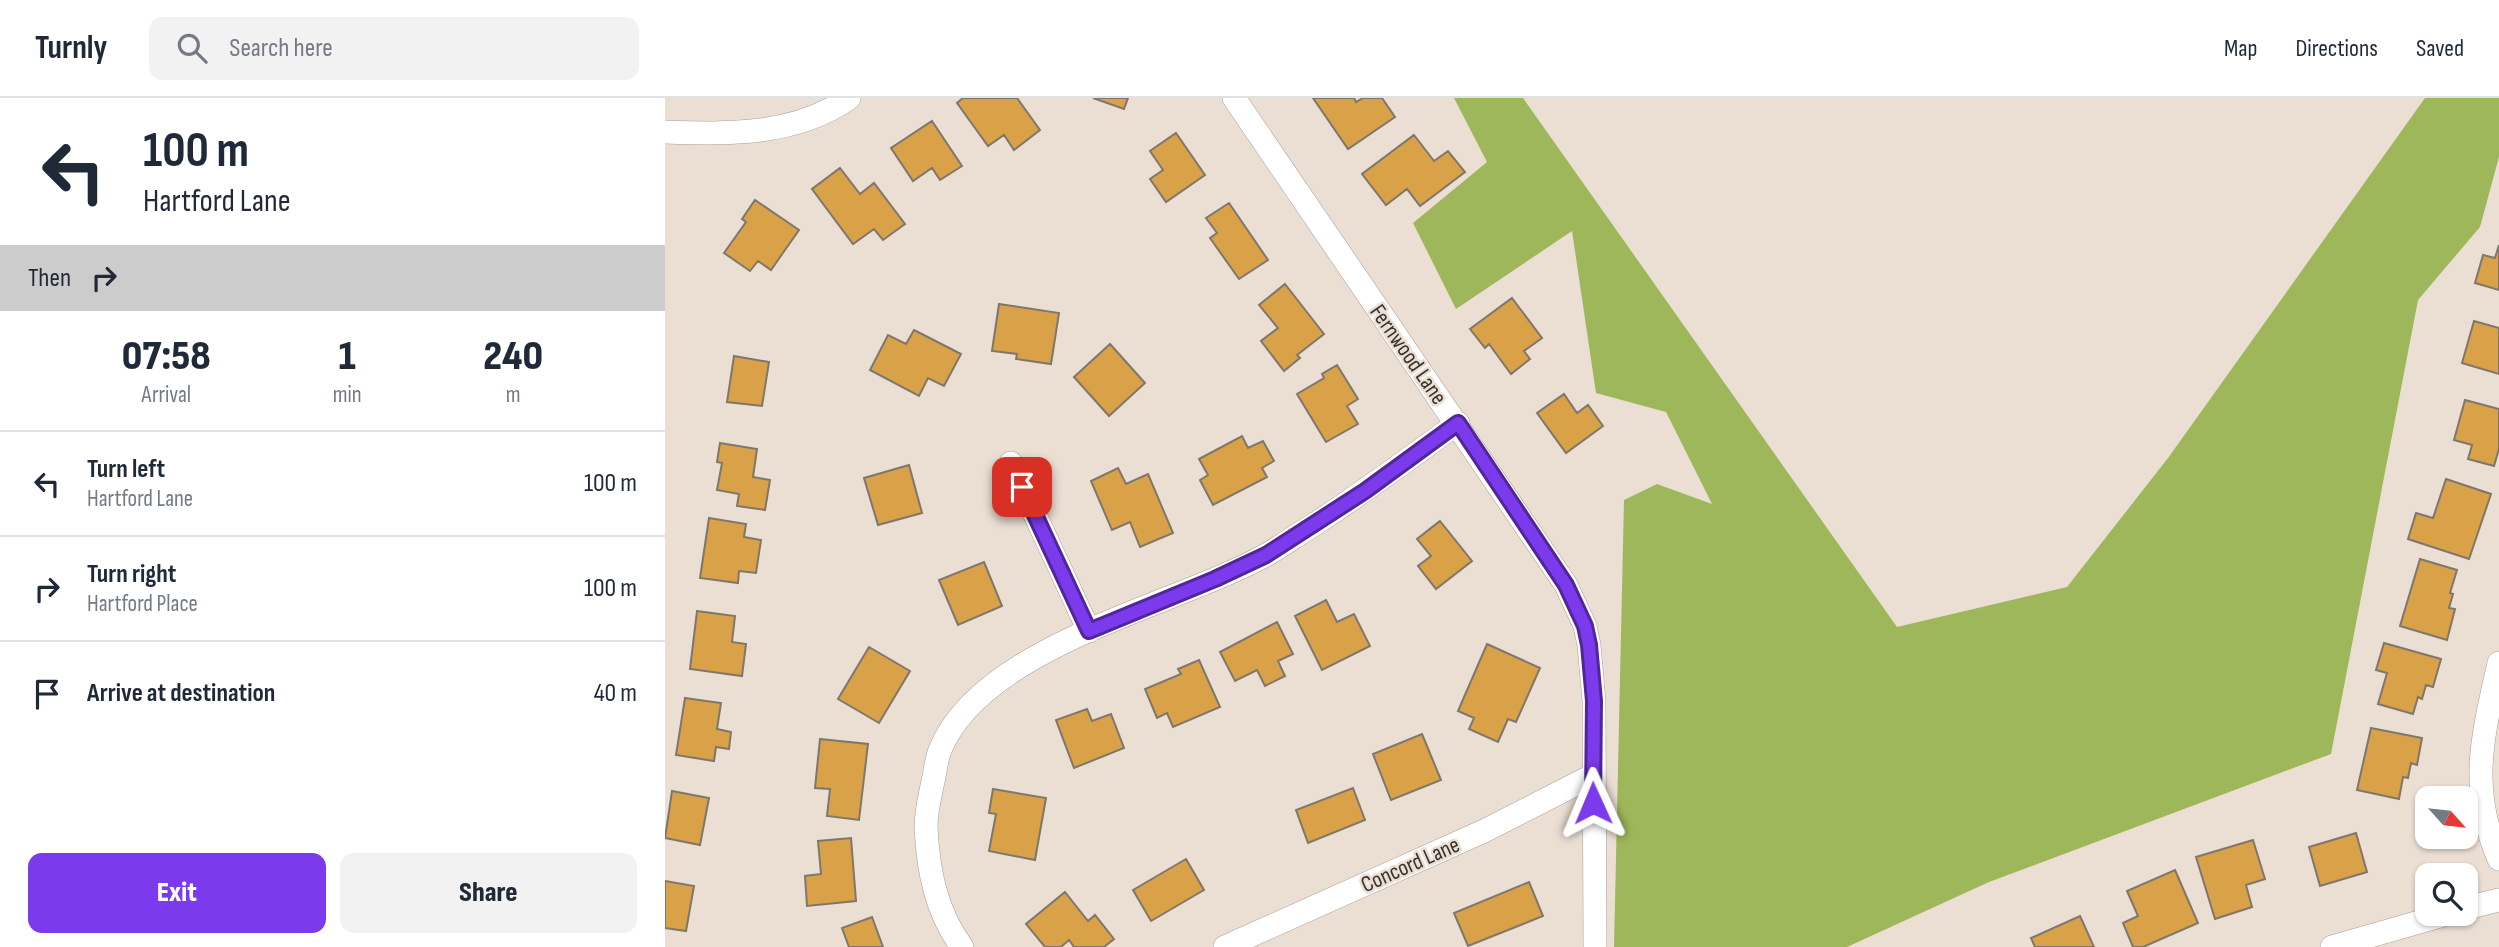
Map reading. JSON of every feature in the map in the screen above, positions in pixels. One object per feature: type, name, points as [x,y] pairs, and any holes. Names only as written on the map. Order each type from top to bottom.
[{"type":"street","points":[[665,132],[726,134],[775,128],[812,118],[849,98]]},
{"type":"street","name":"Fernwood Lane","points":[[1234,98],[1566,585],[1585,626],[1594,701],[1592,776],[1595,947]]},
{"type":"street","points":[[962,947],[940,909],[927,848],[926,814],[940,750],[955,723],[988,688],[1021,665],[1089,631],[1266,555],[1365,491],[1458,423]]},
{"type":"street","points":[[1011,463],[1089,631]]},
{"type":"street","points":[[2499,663],[2483,735],[2480,782],[2483,811],[2499,859]]},
{"type":"street","name":"Concord Lane","points":[[1225,947],[1484,831],[1592,776]]},
{"type":"street","points":[[2478,905],[2499,900]]},
{"type":"street","points":[[2332,947],[2415,923]]},
{"type":"green space","points":[[1454,98],[1523,98],[1897,627],[2067,587],[2168,458],[2425,98],[2499,98],[2499,157],[2480,227],[2418,300],[2331,754],[1989,882],[1847,947],[1614,947],[1624,500],[1657,484],[1712,504],[1666,412],[1596,393],[1572,231],[1456,309],[1413,223],[1487,162]]},
{"type":"building","points":[[963,98],[1017,98],[1040,130],[1014,150],[1004,135],[988,146],[957,103]]},
{"type":"building","points":[[1093,98],[1128,98],[1124,109]]},
{"type":"building","points":[[1313,98],[1354,98],[1356,102],[1363,98],[1382,98],[1395,117],[1348,149]]},
{"type":"building","points":[[932,121],[962,166],[940,180],[932,168],[913,181],[891,148]]},
{"type":"building","points":[[1176,133],[1205,175],[1166,202],[1150,179],[1163,170],[1150,151]]},
{"type":"building","points":[[1414,135],[1434,161],[1448,151],[1465,172],[1420,206],[1407,189],[1386,205],[1362,174]]},
{"type":"building","points":[[840,168],[860,194],[874,183],[905,224],[883,240],[874,229],[853,244],[812,189]]},
{"type":"building","points":[[755,200],[799,230],[771,270],[758,261],[750,271],[724,253],[746,222],[742,219]]},
{"type":"building","points":[[1229,203],[1268,260],[1239,279],[1210,238],[1217,233],[1206,218]]},
{"type":"building","points":[[2499,245],[2499,290],[2475,283],[2483,255],[2495,258]]},
{"type":"building","points":[[1285,284],[1324,334],[1297,355],[1300,358],[1284,371],[1261,341],[1278,328],[1259,305]]},
{"type":"building","points":[[1512,298],[1542,338],[1524,351],[1530,359],[1511,374],[1489,344],[1485,348],[1470,329]]},
{"type":"building","points":[[999,304],[1059,313],[1051,364],[1016,359],[1017,354],[992,351]]},
{"type":"building","points":[[2474,321],[2499,328],[2499,374],[2462,363]]},
{"type":"building","points":[[914,330],[961,354],[944,386],[928,378],[919,396],[870,370],[888,335],[906,344]]},
{"type":"building","points":[[1110,344],[1145,383],[1109,416],[1074,377]]},
{"type":"building","points":[[734,356],[769,362],[762,406],[727,402]]},
{"type":"building","points":[[1337,365],[1358,399],[1347,406],[1358,424],[1326,442],[1297,394],[1324,378],[1322,374]]},
{"type":"building","points":[[1564,394],[1577,413],[1588,405],[1603,426],[1566,453],[1537,413]]},
{"type":"building","points":[[2465,400],[2499,409],[2499,449],[2494,466],[2468,459],[2472,445],[2454,440]]},
{"type":"building","points":[[1242,436],[1248,448],[1263,441],[1274,461],[1262,468],[1267,477],[1213,505],[1200,480],[1208,475],[1199,459]]},
{"type":"building","points":[[720,443],[757,449],[753,477],[770,480],[765,510],[737,506],[739,494],[717,490],[722,463],[717,462]]},
{"type":"building","points":[[909,465],[922,513],[878,525],[864,478]]},
{"type":"building","points":[[1118,468],[1126,484],[1148,474],[1173,533],[1140,547],[1130,522],[1112,530],[1091,481]]},
{"type":"building","points":[[2446,479],[2491,494],[2469,559],[2408,539],[2416,513],[2433,518]]},
{"type":"building","points":[[709,518],[746,524],[744,537],[761,540],[756,573],[739,571],[738,583],[700,578]]},
{"type":"building","points":[[1440,521],[1472,561],[1436,589],[1418,566],[1431,556],[1417,539]]},
{"type":"building","points":[[2420,559],[2457,570],[2450,593],[2453,594],[2449,608],[2455,609],[2447,640],[2400,626]]},
{"type":"building","points":[[984,562],[1002,606],[958,625],[939,580]]},
{"type":"building","points":[[1326,600],[1337,622],[1354,614],[1370,646],[1322,670],[1295,616]]},
{"type":"building","points":[[697,611],[735,616],[732,642],[746,644],[742,676],[690,669]]},
{"type":"building","points":[[1277,622],[1293,654],[1278,661],[1285,676],[1265,686],[1257,670],[1235,681],[1220,652]]},
{"type":"building","points":[[2384,643],[2441,659],[2433,687],[2426,685],[2422,699],[2418,697],[2413,714],[2378,704],[2387,673],[2376,670]]},
{"type":"building","points":[[1487,644],[1540,668],[1516,722],[1508,719],[1498,742],[1469,729],[1474,718],[1458,711]]},
{"type":"building","points":[[869,647],[910,671],[879,723],[838,699]]},
{"type":"building","points":[[1199,660],[1220,707],[1173,727],[1167,713],[1157,718],[1145,689],[1181,674],[1178,669]]},
{"type":"building","points":[[685,698],[721,703],[717,729],[731,732],[729,749],[716,747],[714,761],[676,755]]},
{"type":"building","points":[[1087,709],[1092,721],[1111,714],[1124,748],[1074,768],[1056,720]]},
{"type":"building","points":[[2371,728],[2422,738],[2417,765],[2411,763],[2408,778],[2403,777],[2399,799],[2357,790]]},
{"type":"building","points":[[1422,734],[1441,780],[1391,800],[1373,754]]},
{"type":"building","points":[[820,739],[868,744],[859,820],[827,816],[830,789],[815,788]]},
{"type":"building","points":[[1353,788],[1365,820],[1308,843],[1296,810]]},
{"type":"building","points":[[993,789],[1046,798],[1035,860],[989,851],[996,814],[989,813]]},
{"type":"building","points":[[672,791],[709,798],[700,845],[665,838]]},
{"type":"building","points":[[2356,833],[2367,872],[2320,886],[2309,847]]},
{"type":"building","points":[[851,838],[856,901],[807,906],[805,876],[821,874],[818,841]]},
{"type":"building","points":[[2253,840],[2265,879],[2246,885],[2252,907],[2215,919],[2196,857]]},
{"type":"building","points":[[1186,859],[1204,890],[1151,921],[1133,890]]},
{"type":"building","points":[[2175,870],[2198,923],[2143,947],[2133,947],[2123,923],[2138,916],[2127,891]]},
{"type":"building","points":[[665,881],[694,886],[686,931],[665,928]]},
{"type":"building","points":[[1529,882],[1543,916],[1468,946],[1454,913]]},
{"type":"building","points":[[1065,892],[1088,921],[1095,915],[1114,939],[1104,947],[1074,947],[1069,940],[1061,947],[1045,947],[1026,924]]},
{"type":"building","points":[[2080,916],[2094,947],[2035,947],[2031,938]]},
{"type":"building","points":[[872,917],[883,947],[849,947],[842,928]]},
{"type":"route","points":[[1022,487],[1089,631],[1266,555],[1365,491],[1458,423],[1566,585],[1585,626],[1594,701],[1593,803]]}]
